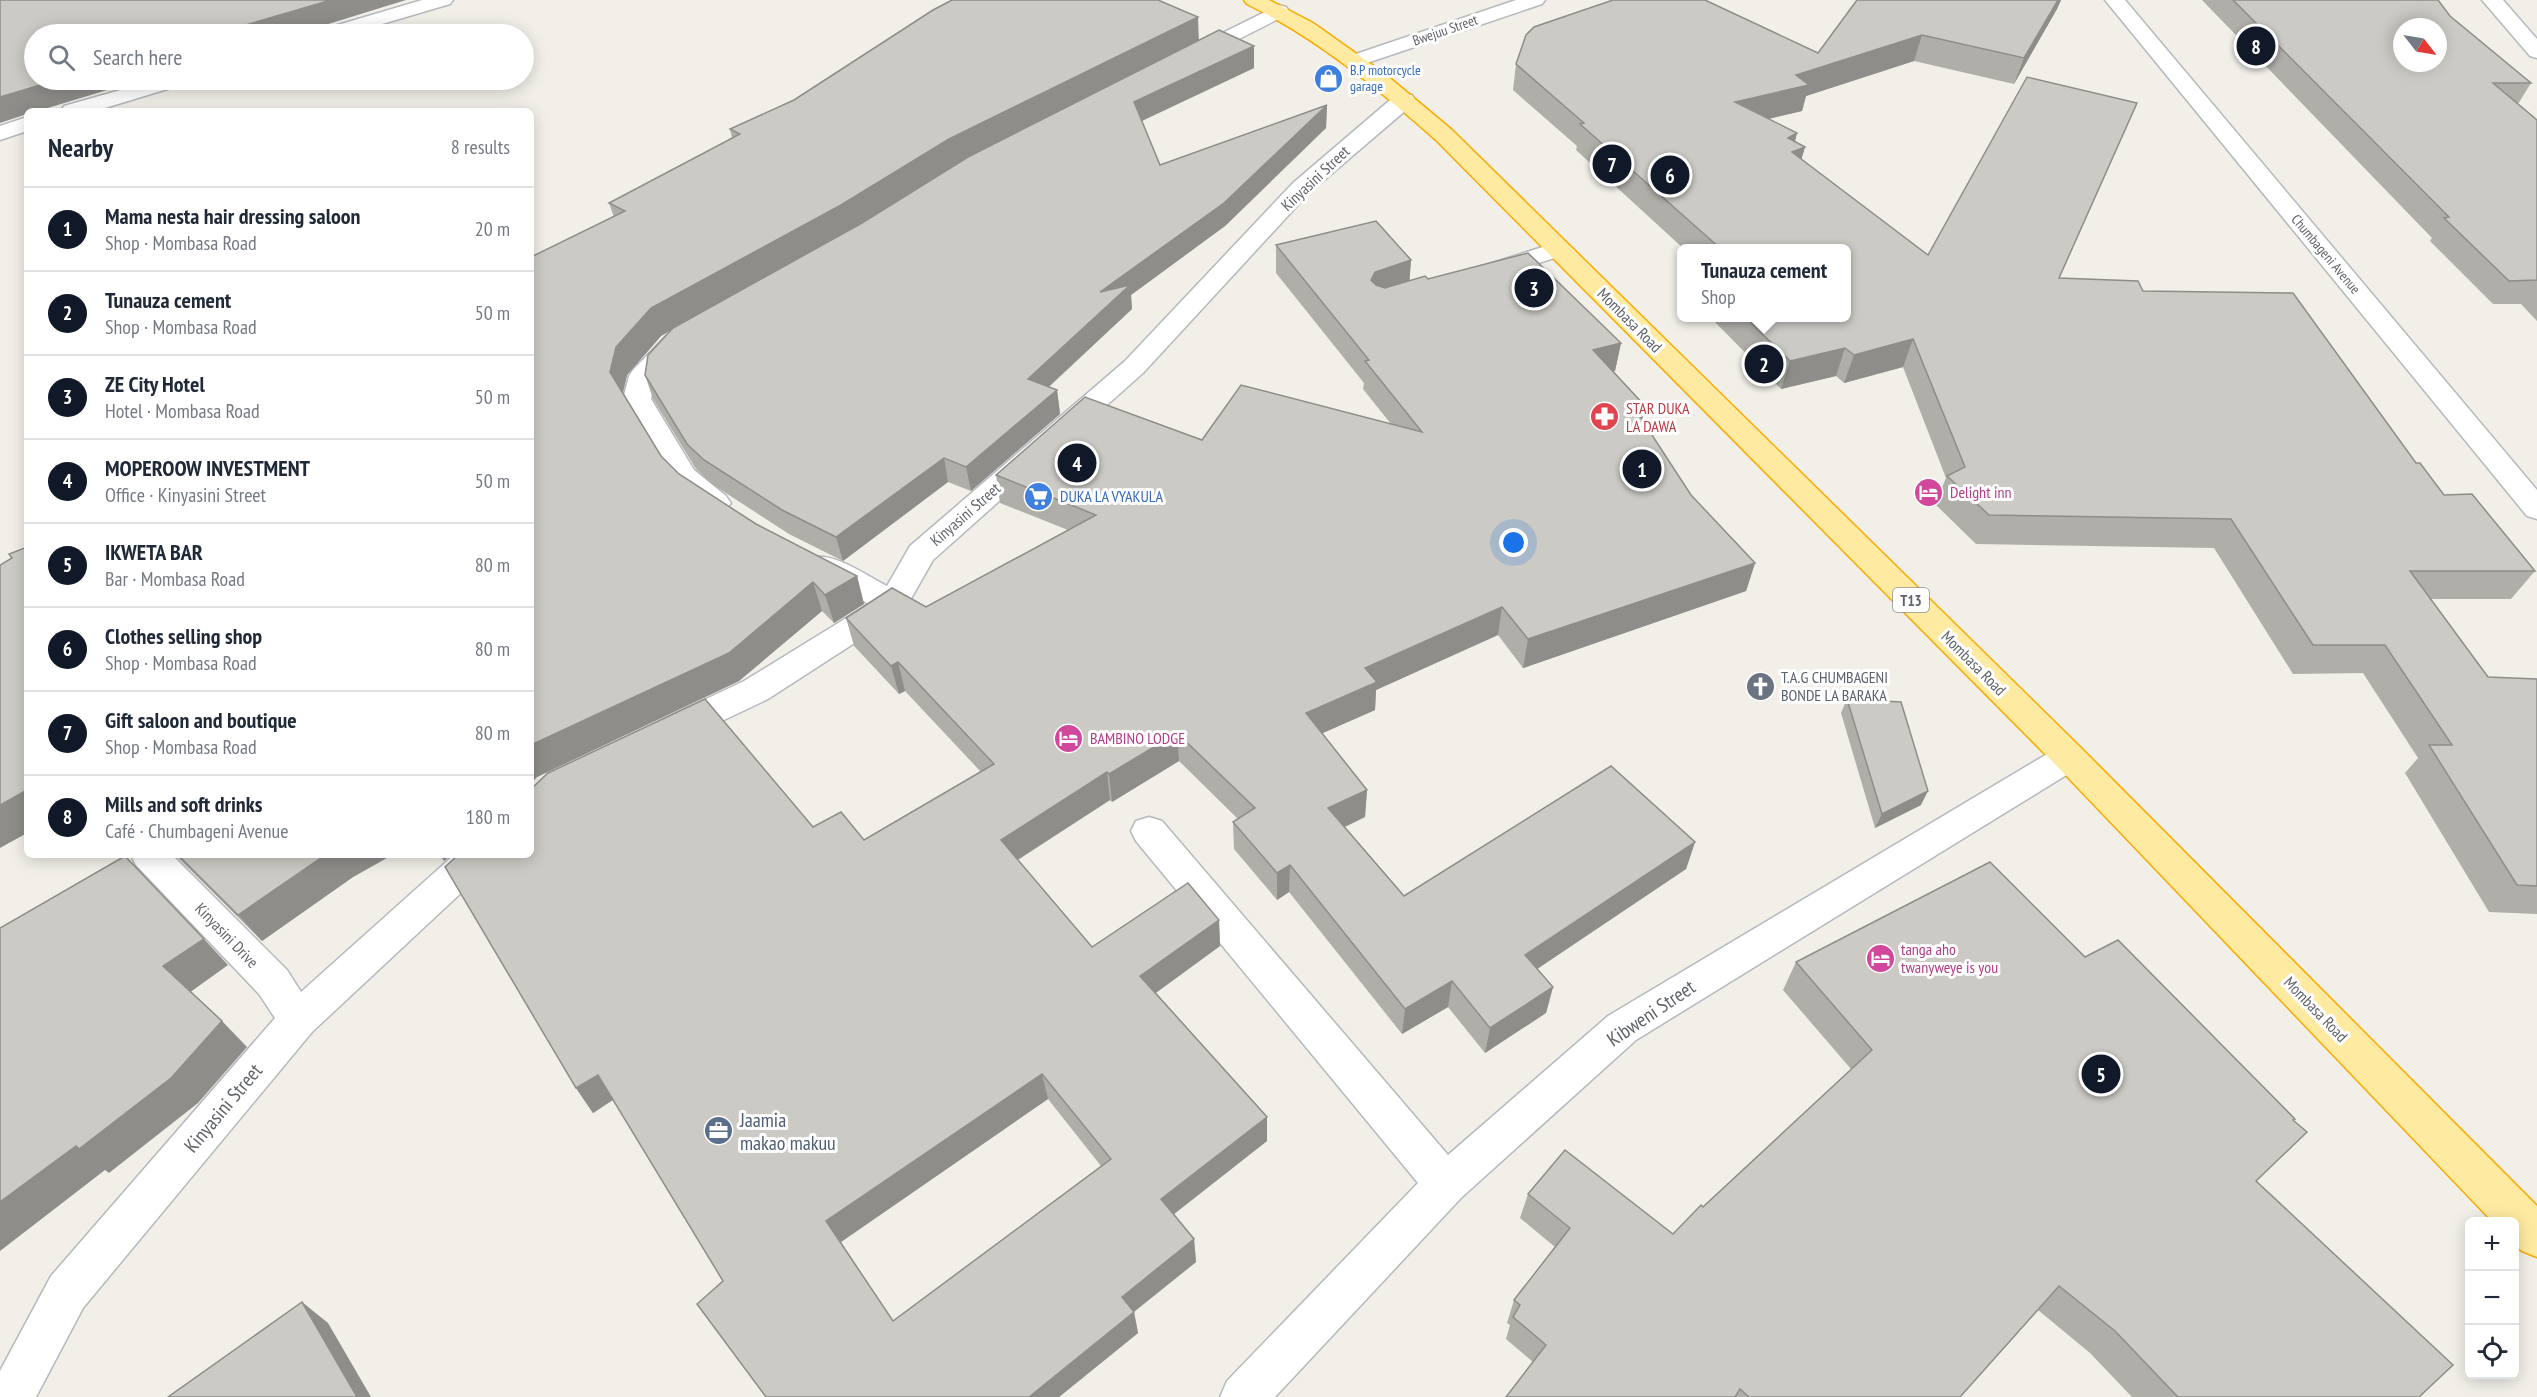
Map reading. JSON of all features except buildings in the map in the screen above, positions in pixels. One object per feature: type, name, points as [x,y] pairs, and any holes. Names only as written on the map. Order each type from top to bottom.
[{"type":"highway","name":"Mombasa Road","points":[[1266,6],[1354,61],[1444,135],[2069,758],[2537,1236]]},
{"type":"street","points":[[362,24],[443,0]]},
{"type":"street","name":"Bwejuu Street","points":[[1354,61],[1535,0]]},
{"type":"street","name":"Chumbageni Avenue","points":[[2115,0],[2537,508]]},
{"type":"street","points":[[2492,0],[2537,52]]},
{"type":"street","points":[[1168,67],[1266,6]]},
{"type":"street","points":[[82,108],[143,90]]},
{"type":"street","name":"Kinyasini Street","points":[[653,740],[756,690],[893,603],[921,553],[1134,367],[1301,188],[1404,100]]},
{"type":"street","points":[[0,133],[24,125]]},
{"type":"street","points":[[1471,278],[1558,249]]},
{"type":"street","points":[[691,332],[670,344],[642,375],[637,399],[683,476],[701,493],[733,514]]},
{"type":"street","points":[[798,554],[893,603]]},
{"type":"street","name":"Kibweni Street","points":[[1243,1397],[1446,1184],[1622,1028],[2069,758]]},
{"type":"street","points":[[1149,831],[1446,1184]]},
{"type":"street","name":"Kinyasini Drive","points":[[152,858],[273,982],[298,1020]]},
{"type":"street","name":"Kinyasini Street","points":[[12,1397],[67,1292],[298,1020],[475,858]]},
{"type":"place","name":"Mills and soft drinks","points":[[2256,46]]},
{"type":"place","name":"B.P motorcycle garage","points":[[1329,78]]},
{"type":"place","name":"Gift saloon and boutique","points":[[1612,164]]},
{"type":"place","name":"Clothes selling shop","points":[[1670,175]]},
{"type":"place","name":"ZE City Hotel","points":[[1534,288]]},
{"type":"place","name":"Tunauza cement","points":[[1764,364]]},
{"type":"place","name":"STAR DUKA LA DAWA","points":[[1605,417]]},
{"type":"place","name":"MOPEROOW INVESTMENT","points":[[1077,463]]},
{"type":"place","name":"Mama nesta hair dressing saloon","points":[[1642,469]]},
{"type":"place","name":"Delight inn","points":[[1929,492]]},
{"type":"place","name":"DUKA LA VYAKULA","points":[[1039,496]]},
{"type":"place","name":"T.A.G CHUMBAGENI BONDE LA BARAKA","points":[[1760,686]]},
{"type":"place","name":"BAMBINO LODGE","points":[[1069,738]]},
{"type":"place","name":"tanga aho twanyweye is you","points":[[1880,958]]},
{"type":"place","name":"IKWETA BAR","points":[[2101,1074]]},
{"type":"place","name":"Jaamia makao makuu","points":[[719,1131]]}]
